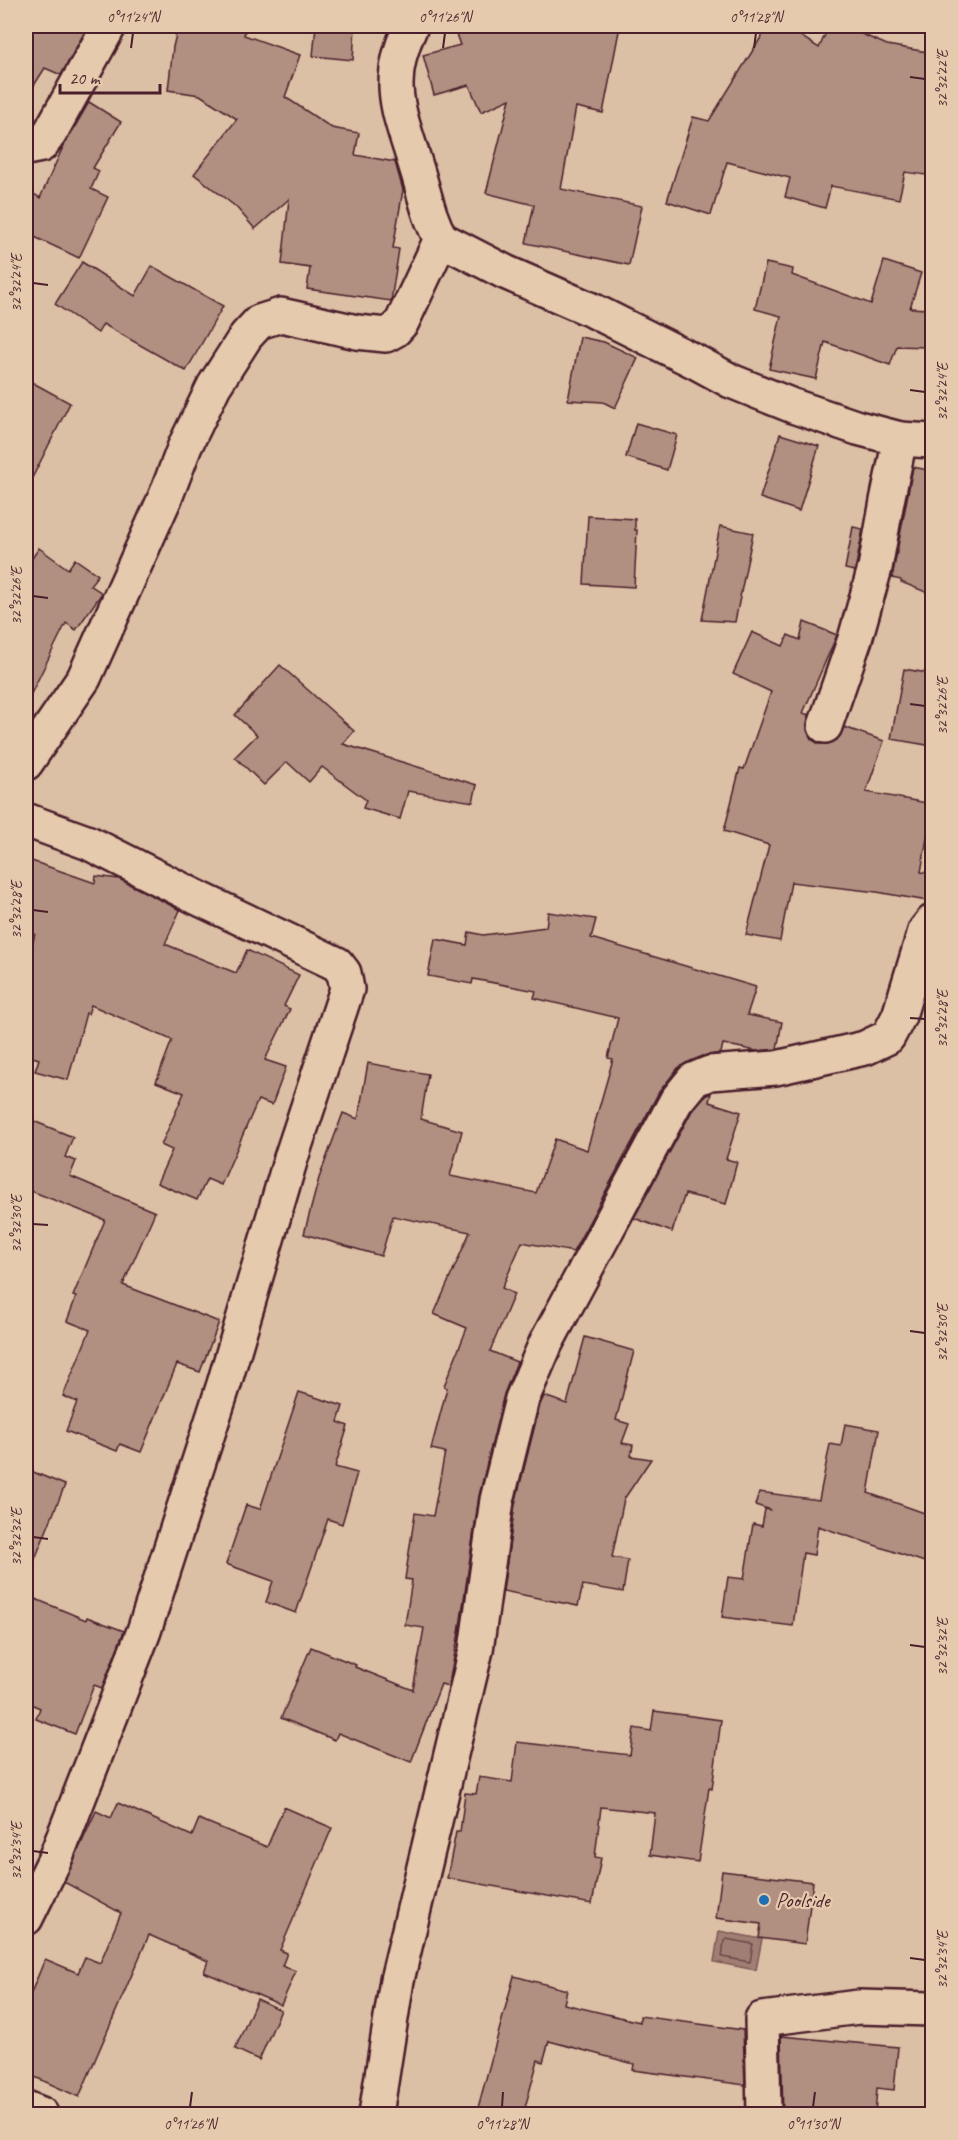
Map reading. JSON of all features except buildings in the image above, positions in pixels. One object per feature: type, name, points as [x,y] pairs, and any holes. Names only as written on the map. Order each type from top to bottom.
[{"type":"street","points":[[26,148],[41,145],[50,133],[109,26]]},
{"type":"street","points":[[411,26],[402,44],[398,61],[395,77],[396,103],[430,219],[441,239],[505,272],[594,311],[731,381],[793,406],[858,428],[900,439],[933,441]]},
{"type":"street","points":[[26,763],[84,678],[165,498],[184,446],[214,386],[246,336],[259,322],[281,315],[357,332],[386,334],[395,330],[402,322],[441,239]]},
{"type":"street","points":[[825,726],[855,639],[875,568],[886,501],[900,439]]},
{"type":"street","points":[[26,819],[89,843],[196,897],[338,964],[344,973],[347,989],[291,1158],[224,1384],[144,1631],[55,1859],[26,1918]]},
{"type":"street","points":[[376,2115],[397,1980],[476,1650],[497,1500],[522,1400],[546,1343],[676,1101],[693,1080],[710,1073],[776,1068],[865,1048],[888,1037],[899,1016],[925,931],[933,922]]},
{"type":"street","points":[[764,2115],[762,2019],[859,2007],[933,2009]]},
{"type":"street","points":[[26,2108],[41,2115]]},
{"type":"water","points":[[719,1931],[762,1939],[756,1970],[714,1962]]},
{"type":"place","name":"Poolside","points":[[764,1900]]}]
